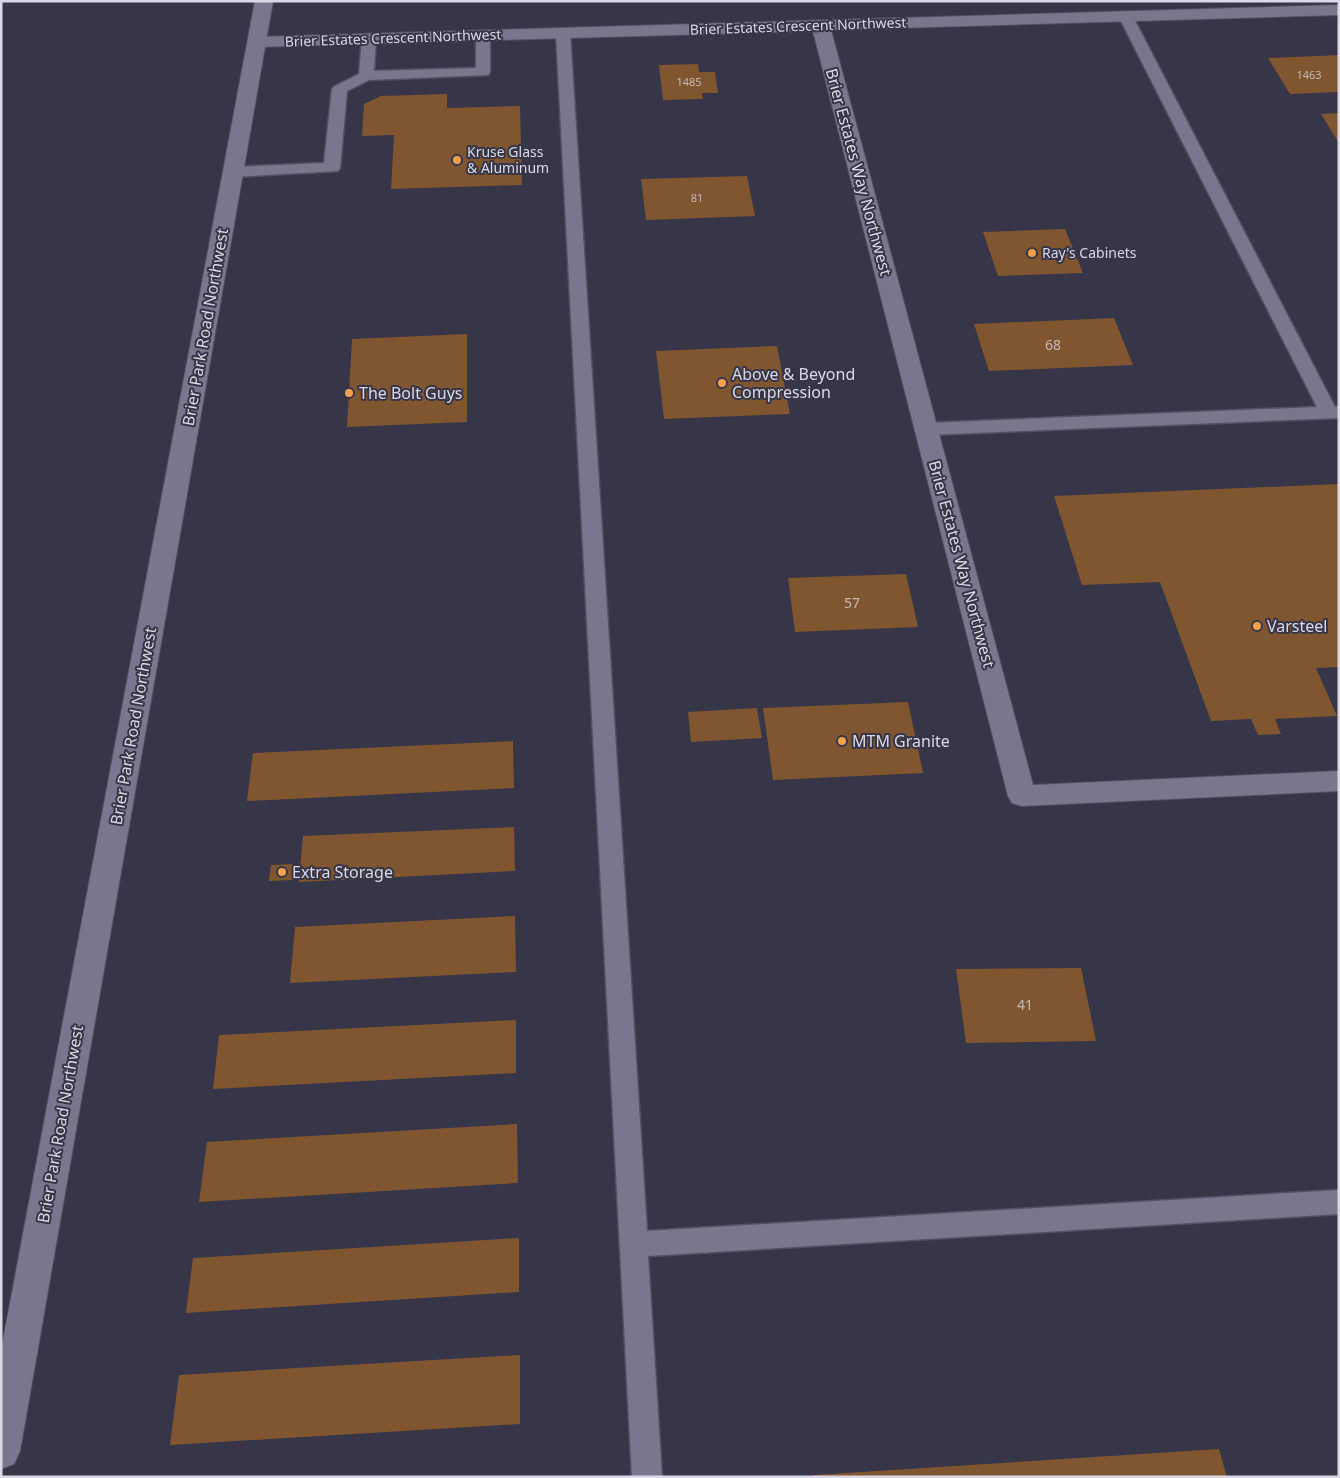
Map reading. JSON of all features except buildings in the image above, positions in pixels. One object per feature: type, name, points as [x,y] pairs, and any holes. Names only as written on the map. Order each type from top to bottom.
[{"type":"street","name":"Brier Park Road Northwest","points":[[1,1450],[264,1]]},
{"type":"street","name":"Brier Estates Crescent Northwest","points":[[256,42],[1339,10]]},
{"type":"street","name":"Brier Estates Way Northwest","points":[[821,26],[1022,796],[1339,781]]},
{"type":"lane","points":[[926,429],[1334,412],[1126,16]]},
{"type":"lane","points":[[563,33],[647,1477]]},
{"type":"lane","points":[[233,172],[332,168],[340,88],[366,76],[483,72],[483,36]]},
{"type":"lane","points":[[366,76],[369,39]]},
{"type":"lane","points":[[634,1244],[1339,1202]]},
{"type":"place","name":"Kruse Glass & Aluminum","points":[[457,160]]},
{"type":"place","name":"Ray's Cabinets","points":[[1032,253]]},
{"type":"place","name":"Above & Beyond Compression","points":[[722,383]]},
{"type":"place","name":"The Bolt Guys","points":[[349,393]]},
{"type":"place","name":"Varsteel","points":[[1257,626]]},
{"type":"place","name":"MTM Granite","points":[[842,741]]},
{"type":"place","name":"Extra Storage","points":[[282,872]]}]
